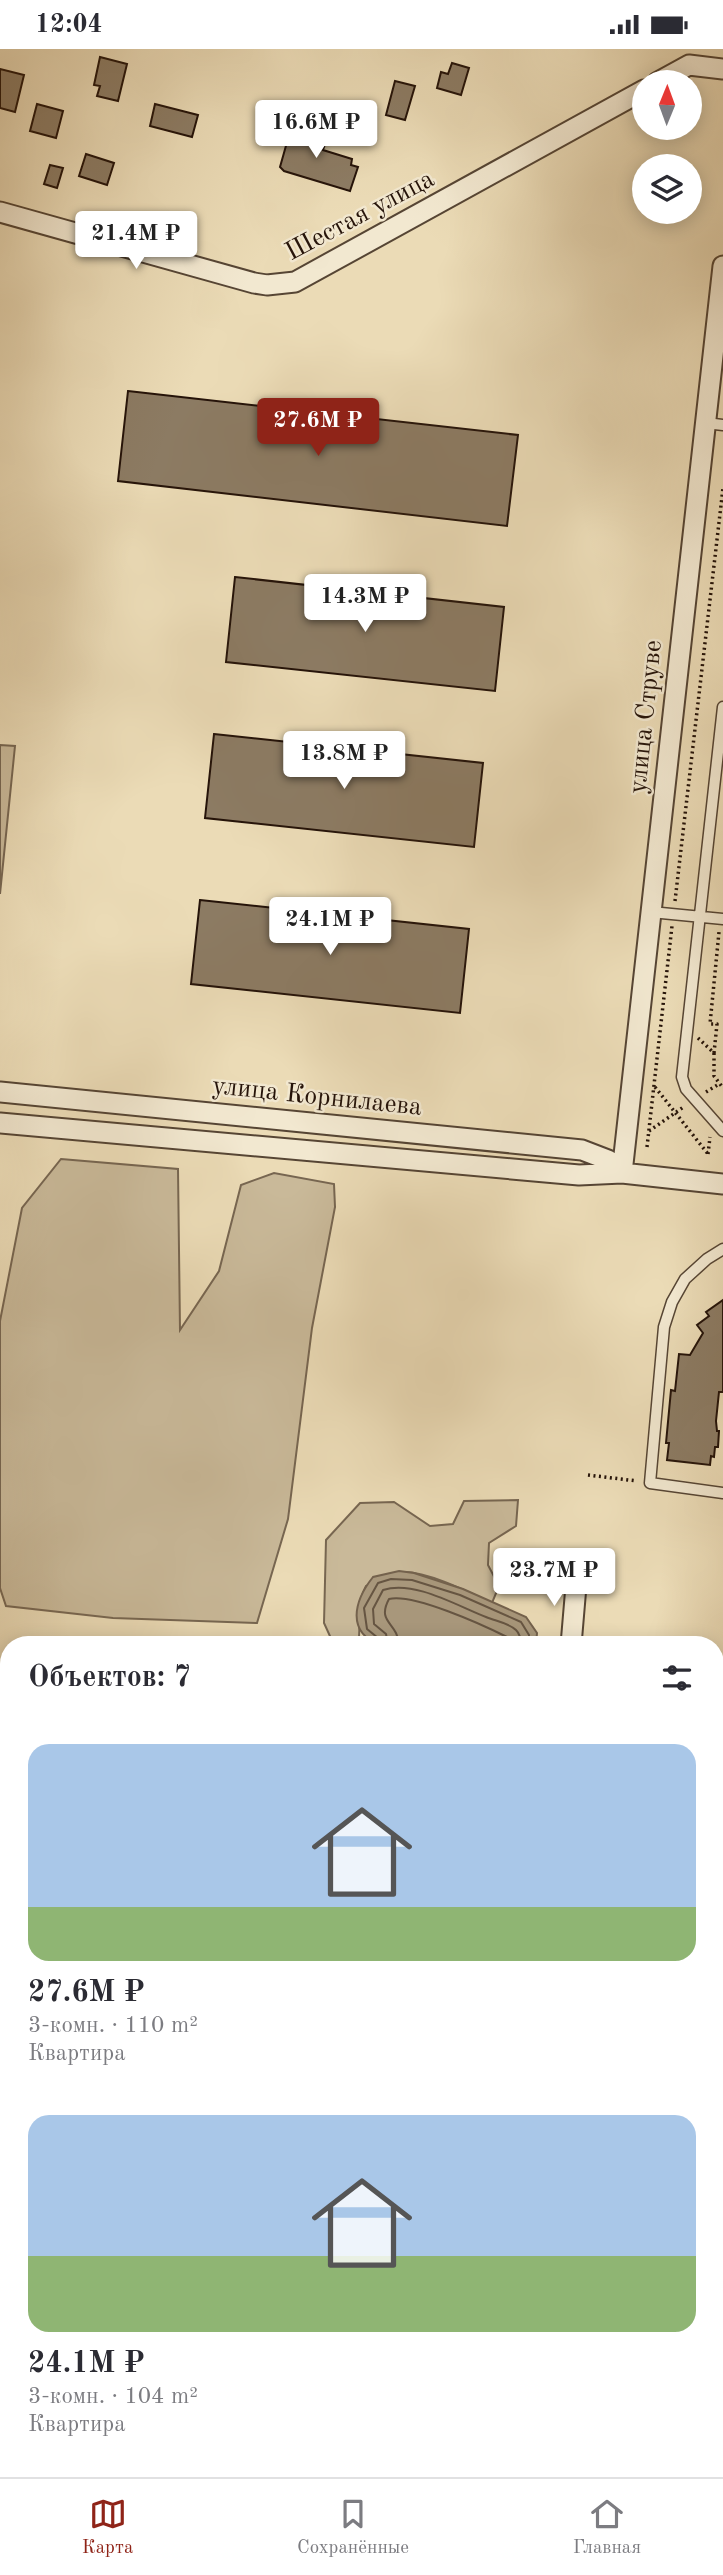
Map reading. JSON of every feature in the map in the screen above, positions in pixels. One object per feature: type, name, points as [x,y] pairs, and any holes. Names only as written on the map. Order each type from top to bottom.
[{"type":"street","points":[[680,70],[689,65],[723,69]]},
{"type":"street","name":"Шестая улица","points":[[0,212],[254,283],[267,285],[295,282],[632,97]]},
{"type":"street","name":"улица Струве","points":[[622,1173],[651,912],[714,424],[723,266]]},
{"type":"street","name":"улица Корнилаева","points":[[0,1092],[582,1150],[608,1160],[622,1173]]},
{"type":"street","name":"улица Корнилаева","points":[[0,1123],[579,1175],[622,1173],[723,1184]]},
{"type":"street","points":[[572,1636],[577,1574]]},
{"type":"lane","points":[[723,707],[683,1083],[723,1131]]},
{"type":"lane","points":[[651,912],[722,919]]},
{"type":"lane","points":[[723,1249],[685,1279],[672,1302],[664,1327],[650,1483],[723,1493]]},
{"type":"path","points":[[647,1147],[723,488]]},
{"type":"path","points":[[722,919],[710,1024],[717,1024],[714,1076],[723,1088]]},
{"type":"path","points":[[688,1028],[714,1053]]},
{"type":"path","points":[[654,1086],[708,1154]]},
{"type":"path","points":[[588,1475],[650,1483]]},
{"type":"shaded area","points":[[0,745],[15,746],[0,894]]},
{"type":"shaded area","points":[[61,1159],[178,1169],[180,1330],[219,1271],[241,1185],[274,1173],[334,1184],[335,1207],[312,1328],[288,1519],[257,1623],[113,1618],[6,1606],[0,1588],[0,1321],[22,1208]]},
{"type":"shaded area","points":[[518,1500],[516,1526],[489,1543],[488,1565],[499,1586],[492,1603],[448,1583],[402,1572],[366,1586],[359,1610],[359,1636],[330,1636],[324,1623],[326,1540],[360,1503],[394,1502],[430,1526],[453,1524],[464,1501]]},
{"type":"water","points":[[399,1571],[414,1573],[463,1589],[526,1617],[537,1636],[366,1636],[358,1624],[358,1606],[373,1577]]},
{"type":"building","points":[[100,57],[127,64],[118,101],[97,96],[100,86],[94,85]]},
{"type":"building","points":[[452,63],[469,68],[461,95],[437,88],[441,72],[448,74]]},
{"type":"building","points":[[0,69],[24,75],[15,112],[0,108]]},
{"type":"building","points":[[395,81],[415,86],[405,120],[386,115]]},
{"type":"building","points":[[37,104],[63,111],[56,138],[30,131]]},
{"type":"building","points":[[155,104],[198,115],[192,137],[150,126]]},
{"type":"building","points":[[293,121],[308,125],[305,135],[326,141],[323,150],[352,159],[351,165],[358,167],[350,191],[284,171],[280,167]]},
{"type":"building","points":[[86,154],[114,163],[107,185],[79,176]]},
{"type":"building","points":[[50,165],[63,168],[57,188],[44,184]]},
{"type":"building","points":[[128,391],[518,435],[507,526],[118,481]]},
{"type":"building","points":[[235,577],[504,607],[495,691],[226,662]]},
{"type":"building","points":[[214,734],[483,763],[474,847],[205,818]]},
{"type":"building","points":[[200,900],[469,929],[460,1013],[191,984]]},
{"type":"building","points":[[723,1300],[723,1392],[719,1392],[716,1421],[719,1431],[718,1447],[715,1447],[714,1457],[711,1456],[710,1465],[667,1460],[671,1390],[675,1391],[679,1354],[690,1355],[703,1333],[697,1325],[709,1316],[706,1312]]}]
